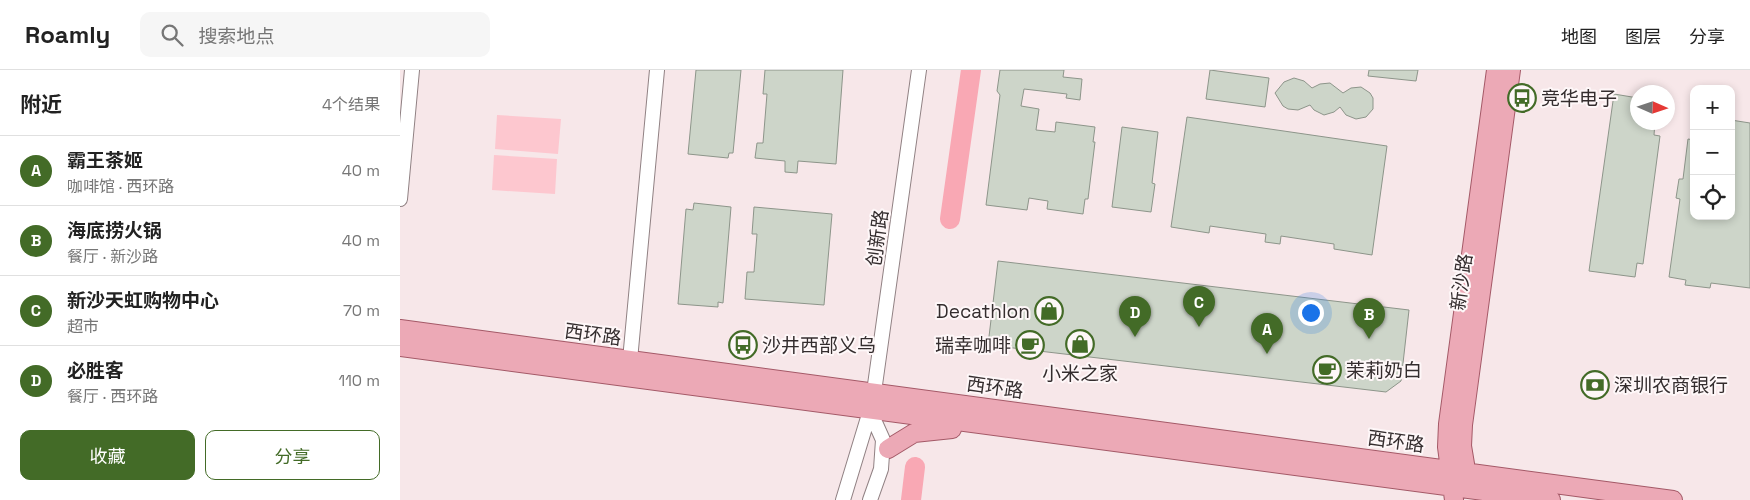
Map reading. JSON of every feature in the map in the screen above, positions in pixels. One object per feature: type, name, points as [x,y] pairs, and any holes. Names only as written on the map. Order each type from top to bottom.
[{"type":"main road","name":"新沙路","points":[[1460,486],[1447,447],[1448,424],[1496,70]]},
{"type":"main road","name":"新沙路","points":[[1460,486],[1463,425],[1511,70]]},
{"type":"main road","name":"西环路","points":[[400,329],[874,392],[1551,500]]},
{"type":"main road","name":"西环路","points":[[400,347],[870,411],[1460,486],[1673,500]]},
{"type":"main road","points":[[888,449],[914,433],[951,430],[959,422]]},
{"type":"street","points":[[400,199],[412,70]]},
{"type":"street","points":[[630,360],[657,70]]},
{"type":"street","name":"创新路","points":[[843,500],[874,392],[919,70]]},
{"type":"street","points":[[870,411],[883,440],[881,469],[870,500]]},
{"type":"shaded area","points":[[497,115],[561,119],[558,154],[495,149]]},
{"type":"shaded area","points":[[494,155],[557,159],[555,194],[492,190]]},
{"type":"building","points":[[696,70],[741,70],[733,153],[729,153],[728,158],[688,154]]},
{"type":"building","points":[[765,70],[843,70],[836,164],[798,161],[797,173],[785,172],[785,161],[755,158],[757,143],[763,143],[767,94],[763,94]]},
{"type":"building","points":[[1000,70],[1064,70],[1063,77],[1082,79],[1080,100],[1066,98],[1067,94],[1024,89],[1021,106],[1039,109],[1036,130],[1055,132],[1056,122],[1095,127],[1088,199],[1085,199],[1083,214],[1047,209],[1048,201],[1029,198],[1027,210],[986,205],[1000,95],[997,91]]},
{"type":"building","points":[[1210,70],[1269,78],[1265,107],[1206,99]]},
{"type":"building","points":[[1369,70],[1418,70],[1416,81],[1368,76]]},
{"type":"building","points":[[1294,78],[1304,81],[1312,88],[1320,84],[1330,83],[1343,93],[1351,88],[1361,87],[1370,93],[1373,98],[1373,109],[1366,117],[1356,119],[1346,115],[1340,107],[1334,112],[1324,115],[1314,110],[1310,105],[1298,110],[1288,109],[1283,106],[1275,93],[1284,82]]},
{"type":"building","points":[[1614,94],[1630,97],[1630,130],[1654,130],[1654,135],[1660,136],[1643,264],[1637,263],[1635,277],[1589,271]]},
{"type":"building","points":[[1187,117],[1387,146],[1372,255],[1334,249],[1334,244],[1281,236],[1280,244],[1265,242],[1266,234],[1210,226],[1209,233],[1171,227]]},
{"type":"building","points":[[1735,121],[1750,123],[1750,288],[1711,283],[1710,288],[1685,285],[1686,280],[1669,277],[1680,199],[1676,198],[1679,179],[1683,179],[1688,139],[1690,139],[1690,220],[1735,220]]},
{"type":"building","points":[[1122,127],[1158,132],[1152,183],[1155,184],[1151,212],[1112,207]]},
{"type":"building","points":[[694,203],[731,207],[723,303],[718,302],[718,307],[678,304],[686,209],[693,210]]},
{"type":"building","points":[[754,207],[832,214],[824,305],[745,299],[747,272],[754,272],[757,234],[752,234]]},
{"type":"building","points":[[998,261],[1409,310],[1401,381],[1386,392],[988,345]]},
{"type":"waterway","points":[[950,219],[971,70]]},
{"type":"waterway","points":[[911,500],[915,467]]},
{"type":"place","name":"竞华电子","points":[[1522,98]]},
{"type":"place","name":"Decathlon","points":[[1049,311]]},
{"type":"place","name":"新沙天虹购物中心","points":[[1199,327]]},
{"type":"place","name":"必胜客","points":[[1135,337]]},
{"type":"place","name":"海底捞火锅","points":[[1369,339]]},
{"type":"place","name":"小米之家","points":[[1080,344]]},
{"type":"place","name":"沙井西部义乌","points":[[743,345]]},
{"type":"place","name":"瑞幸咖啡","points":[[1030,345]]},
{"type":"place","name":"霸王茶姬","points":[[1267,354]]},
{"type":"place","name":"茉莉奶白","points":[[1327,370]]},
{"type":"place","name":"深圳农商银行","points":[[1595,385]]}]
